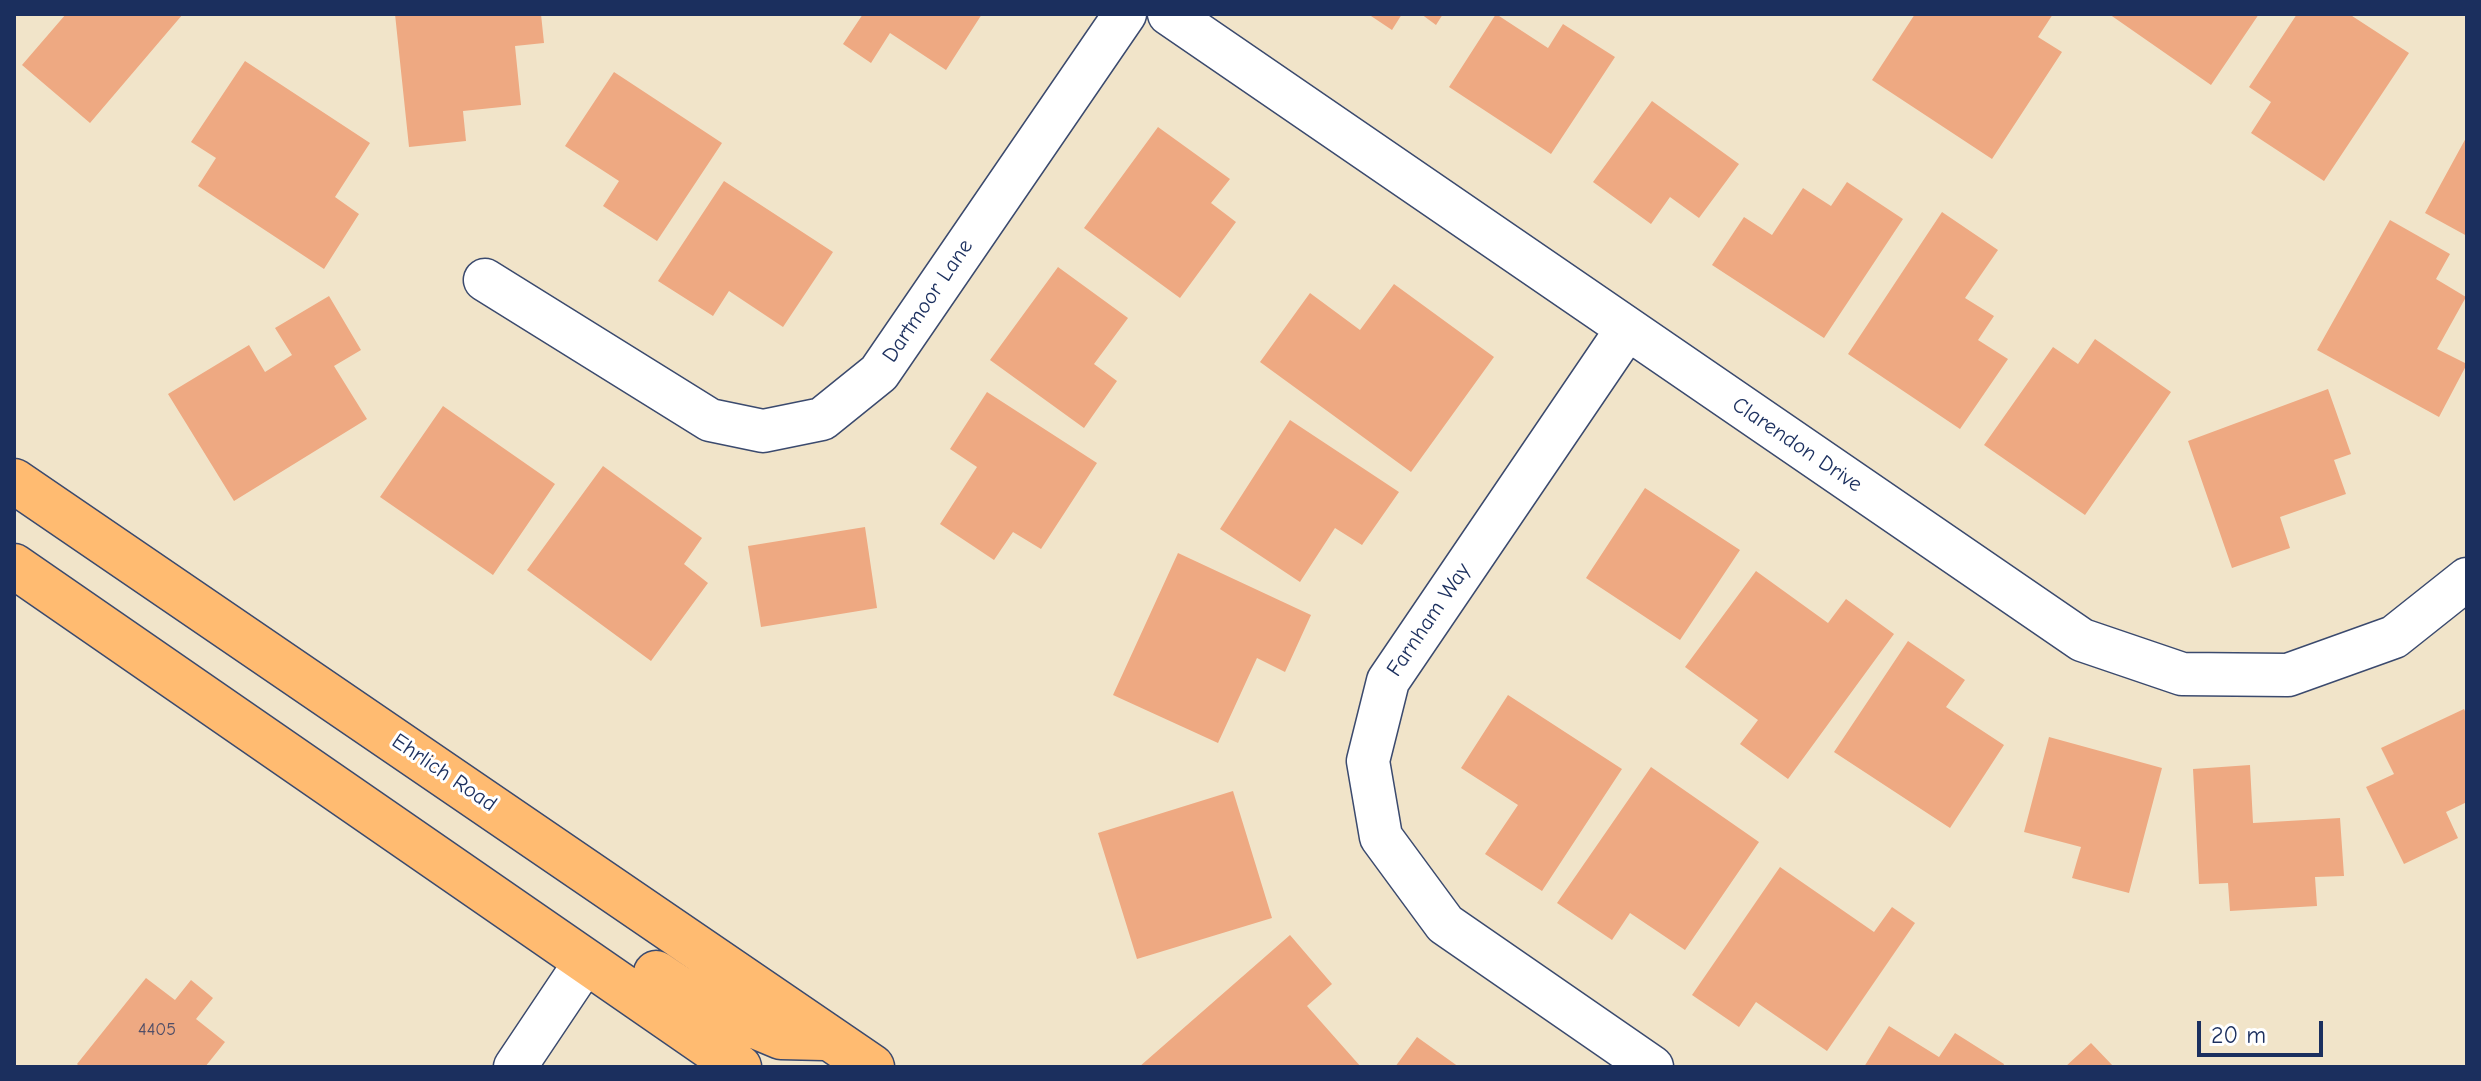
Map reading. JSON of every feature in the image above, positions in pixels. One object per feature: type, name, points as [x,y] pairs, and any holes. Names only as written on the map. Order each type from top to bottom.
[{"type":"main road","name":"Ehrlich Road","points":[[14,481],[872,1067]]},
{"type":"main road","points":[[14,566],[739,1067]]},
{"type":"main road","points":[[383,820],[405,812],[424,815],[702,1004],[781,1037],[830,1038]]},
{"type":"street","name":"Dartmoor Lane","points":[[485,280],[710,420],[763,431],[822,419],[879,373],[1125,14]]},
{"type":"street","name":"Clarendon Drive","points":[[1169,14],[2082,640],[2182,674],[2288,675],[2394,637],[2467,579]]},
{"type":"street","name":"Farnham Way","points":[[1627,329],[1388,681],[1368,761],[1381,837],[1445,924],[1652,1067]]},
{"type":"street","points":[[515,1067],[586,961]]},
{"type":"building","points":[[66,14],[183,14],[90,123],[22,65]]},
{"type":"building","points":[[395,14],[541,14],[544,43],[515,46],[521,105],[463,111],[466,141],[409,147]]},
{"type":"building","points":[[863,14],[982,14],[946,70],[890,33],[871,63],[843,44]]},
{"type":"building","points":[[1368,14],[1402,14],[1392,30]]},
{"type":"building","points":[[1421,14],[1443,14],[1436,25]]},
{"type":"building","points":[[1496,14],[1548,48],[1563,24],[1615,57],[1551,154],[1449,87]]},
{"type":"building","points":[[1915,14],[2053,14],[2038,37],[2062,52],[1992,159],[1872,80]]},
{"type":"building","points":[[2109,14],[2259,14],[2211,85]]},
{"type":"building","points":[[2297,14],[2349,14],[2409,53],[2324,181],[2251,133],[2271,102],[2249,87]]},
{"type":"building","points":[[245,61],[370,143],[335,197],[359,214],[324,269],[198,186],[216,158],[191,142]]},
{"type":"building","points":[[614,72],[722,143],[657,241],[603,206],[619,181],[565,146]]},
{"type":"building","points":[[1652,101],[1739,164],[1699,218],[1670,197],[1651,224],[1593,182]]},
{"type":"building","points":[[1158,127],[1230,179],[1211,203],[1236,222],[1180,298],[1084,228]]},
{"type":"building","points":[[2467,136],[2467,236],[2425,213]]},
{"type":"building","points":[[724,181],[833,252],[783,327],[729,291],[713,316],[658,281]]},
{"type":"building","points":[[1847,182],[1903,219],[1824,338],[1712,265],[1744,217],[1772,235],[1803,188],[1831,206]]},
{"type":"building","points":[[1942,212],[1998,250],[1965,298],[1994,316],[1978,340],[2008,359],[1960,429],[1848,354]]},
{"type":"building","points":[[2390,220],[2450,254],[2436,279],[2466,297],[2437,349],[2467,364],[2439,417],[2317,350]]},
{"type":"building","points":[[1058,267],[1128,318],[1094,364],[1117,381],[1084,428],[990,360]]},
{"type":"building","points":[[1394,284],[1494,357],[1411,472],[1260,362],[1310,293],[1360,330]]},
{"type":"building","points":[[329,296],[361,350],[334,366],[367,419],[234,501],[168,394],[249,345],[265,372],[292,355],[275,328]]},
{"type":"building","points":[[2095,339],[2171,392],[2085,515],[1984,445],[2053,347],[2078,364]]},
{"type":"building","points":[[2328,389],[2351,454],[2334,460],[2346,494],[2280,517],[2290,548],[2232,568],[2188,441]]},
{"type":"building","points":[[987,392],[1097,463],[1041,549],[1013,532],[994,560],[940,524],[977,467],[950,449]]},
{"type":"building","points":[[443,406],[555,484],[493,575],[380,497]]},
{"type":"building","points":[[1290,420],[1399,492],[1362,545],[1335,528],[1300,582],[1220,529]]},
{"type":"building","points":[[603,466],[702,538],[684,564],[708,583],[651,661],[527,570]]},
{"type":"building","points":[[1645,488],[1740,550],[1680,640],[1586,578]]},
{"type":"building","points":[[865,527],[877,608],[761,627],[748,546]]},
{"type":"building","points":[[1178,553],[1311,615],[1285,672],[1257,658],[1218,743],[1113,695]]},
{"type":"building","points":[[1756,571],[1828,623],[1846,599],[1894,634],[1788,779],[1740,744],[1758,720],[1685,667]]},
{"type":"building","points":[[1908,641],[1965,680],[1946,707],[2004,745],[1950,828],[1834,752]]},
{"type":"building","points":[[1508,695],[1622,769],[1542,891],[1485,854],[1518,805],[1461,768]]},
{"type":"building","points":[[2464,709],[2467,715],[2467,802],[2446,812],[2458,838],[2404,864],[2366,787],[2394,774],[2381,748]]},
{"type":"building","points":[[2049,737],[2162,768],[2129,893],[2072,878],[2081,847],[2024,832]]},
{"type":"building","points":[[2250,765],[2253,823],[2340,818],[2344,876],[2315,877],[2317,906],[2230,911],[2228,883],[2199,884],[2193,769]]},
{"type":"building","points":[[1651,767],[1759,842],[1685,950],[1630,913],[1612,940],[1557,903]]},
{"type":"building","points":[[1233,791],[1272,918],[1137,959],[1098,833]]},
{"type":"building","points":[[1780,867],[1874,932],[1892,907],[1915,923],[1827,1051],[1756,1002],[1739,1027],[1692,995]]},
{"type":"building","points":[[1290,935],[1332,984],[1307,1006],[1361,1067],[1139,1067]]},
{"type":"building","points":[[146,978],[175,1000],[191,980],[213,998],[196,1019],[225,1042],[205,1067],[80,1067],[77,1064]]},
{"type":"building","points":[[1889,1026],[1939,1057],[1955,1033],[2004,1064],[2003,1067],[1864,1067]]},
{"type":"building","points":[[1417,1037],[1459,1067],[1395,1067]]},
{"type":"building","points":[[2091,1043],[2114,1067],[2065,1067]]}]
